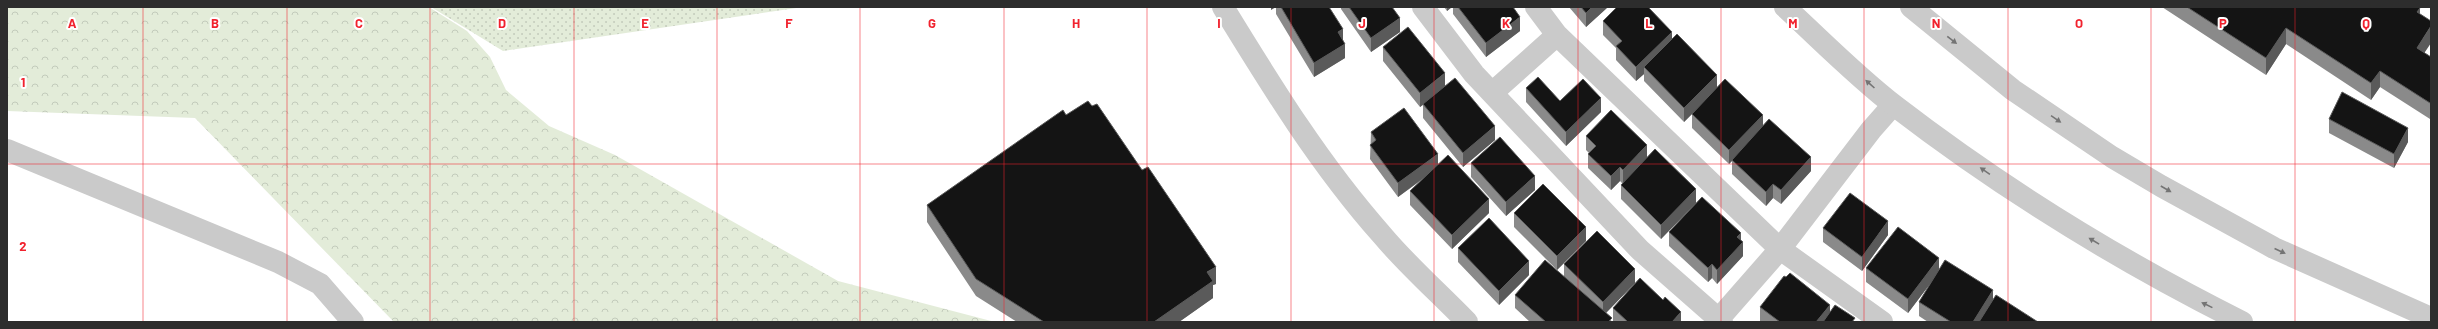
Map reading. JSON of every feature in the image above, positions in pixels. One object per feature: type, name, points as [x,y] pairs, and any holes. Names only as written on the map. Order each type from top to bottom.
[{"type":"street","points":[[1223,7],[1288,114],[1335,178],[1382,236],[1467,322]]},
{"type":"street","points":[[1423,7],[1474,74],[1640,250],[1719,321],[1780,249],[1871,130],[1893,105]]},
{"type":"street","points":[[1536,7],[1557,35],[1780,249],[1882,322]]},
{"type":"street","points":[[1785,7],[1893,105],[2054,218],[2151,276],[2242,322]]},
{"type":"street","points":[[1911,7],[2013,90],[2142,175],[2274,248],[2431,318]]},
{"type":"street","points":[[1492,93],[1557,35]]},
{"type":"street","points":[[7,150],[278,262],[320,284],[353,322]]},
{"type":"green space","points":[[7,7],[429,7],[467,31],[490,57],[506,90],[549,126],[615,155],[838,281],[995,322],[394,322],[195,118],[7,111]]},
{"type":"green space","points":[[431,7],[803,7],[503,51]]},
{"type":"building","points":[[1281,7],[1329,7],[1343,29],[1338,32],[1345,44],[1314,63]]},
{"type":"building","points":[[1349,7],[1392,7],[1400,18],[1371,38]]},
{"type":"building","points":[[1458,7],[1513,7],[1520,17],[1486,43]]},
{"type":"building","points":[[1581,7],[1592,7],[1586,13]]},
{"type":"building","points":[[1617,7],[1648,7],[1672,32],[1636,67],[1616,46],[1622,41],[1603,21]]},
{"type":"building","points":[[2187,7],[2419,7],[2420,8],[2417,12],[2431,21],[2431,26],[2417,48],[2431,57],[2430,103],[2380,71],[2371,83],[2286,28],[2266,58]]},
{"type":"building","points":[[1408,27],[1445,73],[1420,93],[1383,47]]},
{"type":"building","points":[[1677,34],[1717,75],[1684,108],[1644,67]]},
{"type":"building","points":[[1538,77],[1560,101],[1583,79],[1601,98],[1566,132],[1526,88]]},
{"type":"building","points":[[1455,78],[1495,126],[1463,153],[1423,104]]},
{"type":"building","points":[[1725,79],[1763,115],[1729,150],[1692,114]]},
{"type":"building","points":[[2342,92],[2408,128],[2394,154],[2329,119]]},
{"type":"building","points":[[1088,101],[1092,106],[1097,104],[1142,170],[1148,167],[1216,267],[1207,272],[1213,281],[1154,322],[1044,322],[976,279],[927,205],[1063,110],[1066,115]]},
{"type":"building","points":[[1404,108],[1438,154],[1398,183],[1370,145],[1376,140],[1371,132]]},
{"type":"building","points":[[1611,110],[1647,145],[1623,170],[1620,167],[1611,176],[1588,154],[1596,146],[1586,136]]},
{"type":"building","points":[[1769,119],[1811,157],[1781,190],[1773,184],[1766,192],[1732,160]]},
{"type":"building","points":[[1500,137],[1535,176],[1506,202],[1471,163]]},
{"type":"building","points":[[1655,149],[1696,189],[1661,225],[1621,185]]},
{"type":"building","points":[[1448,155],[1489,199],[1452,235],[1410,191]]},
{"type":"building","points":[[1543,184],[1586,227],[1557,256],[1514,213]]},
{"type":"building","points":[[1850,193],[1888,221],[1862,257],[1823,228]]},
{"type":"building","points":[[1702,197],[1741,233],[1737,237],[1743,242],[1717,270],[1712,264],[1708,268],[1669,232]]},
{"type":"building","points":[[1489,218],[1529,261],[1499,291],[1458,248]]},
{"type":"building","points":[[1898,227],[1939,258],[1908,299],[1866,268]]},
{"type":"building","points":[[1597,231],[1635,269],[1603,302],[1564,264]]},
{"type":"building","points":[[1545,260],[1612,318],[1608,322],[1546,322],[1515,295]]},
{"type":"building","points":[[1945,260],[1993,290],[1973,322],[1951,322],[1919,302]]},
{"type":"building","points":[[1790,273],[1830,305],[1816,322],[1780,322],[1760,307],[1784,276],[1786,277]]},
{"type":"building","points":[[1640,278],[1663,300],[1665,297],[1681,312],[1672,322],[1628,322],[1613,308]]},
{"type":"building","points":[[1996,295],[2038,322],[1979,322]]},
{"type":"building","points":[[1835,305],[1855,318],[1852,322],[1823,322]]}]
